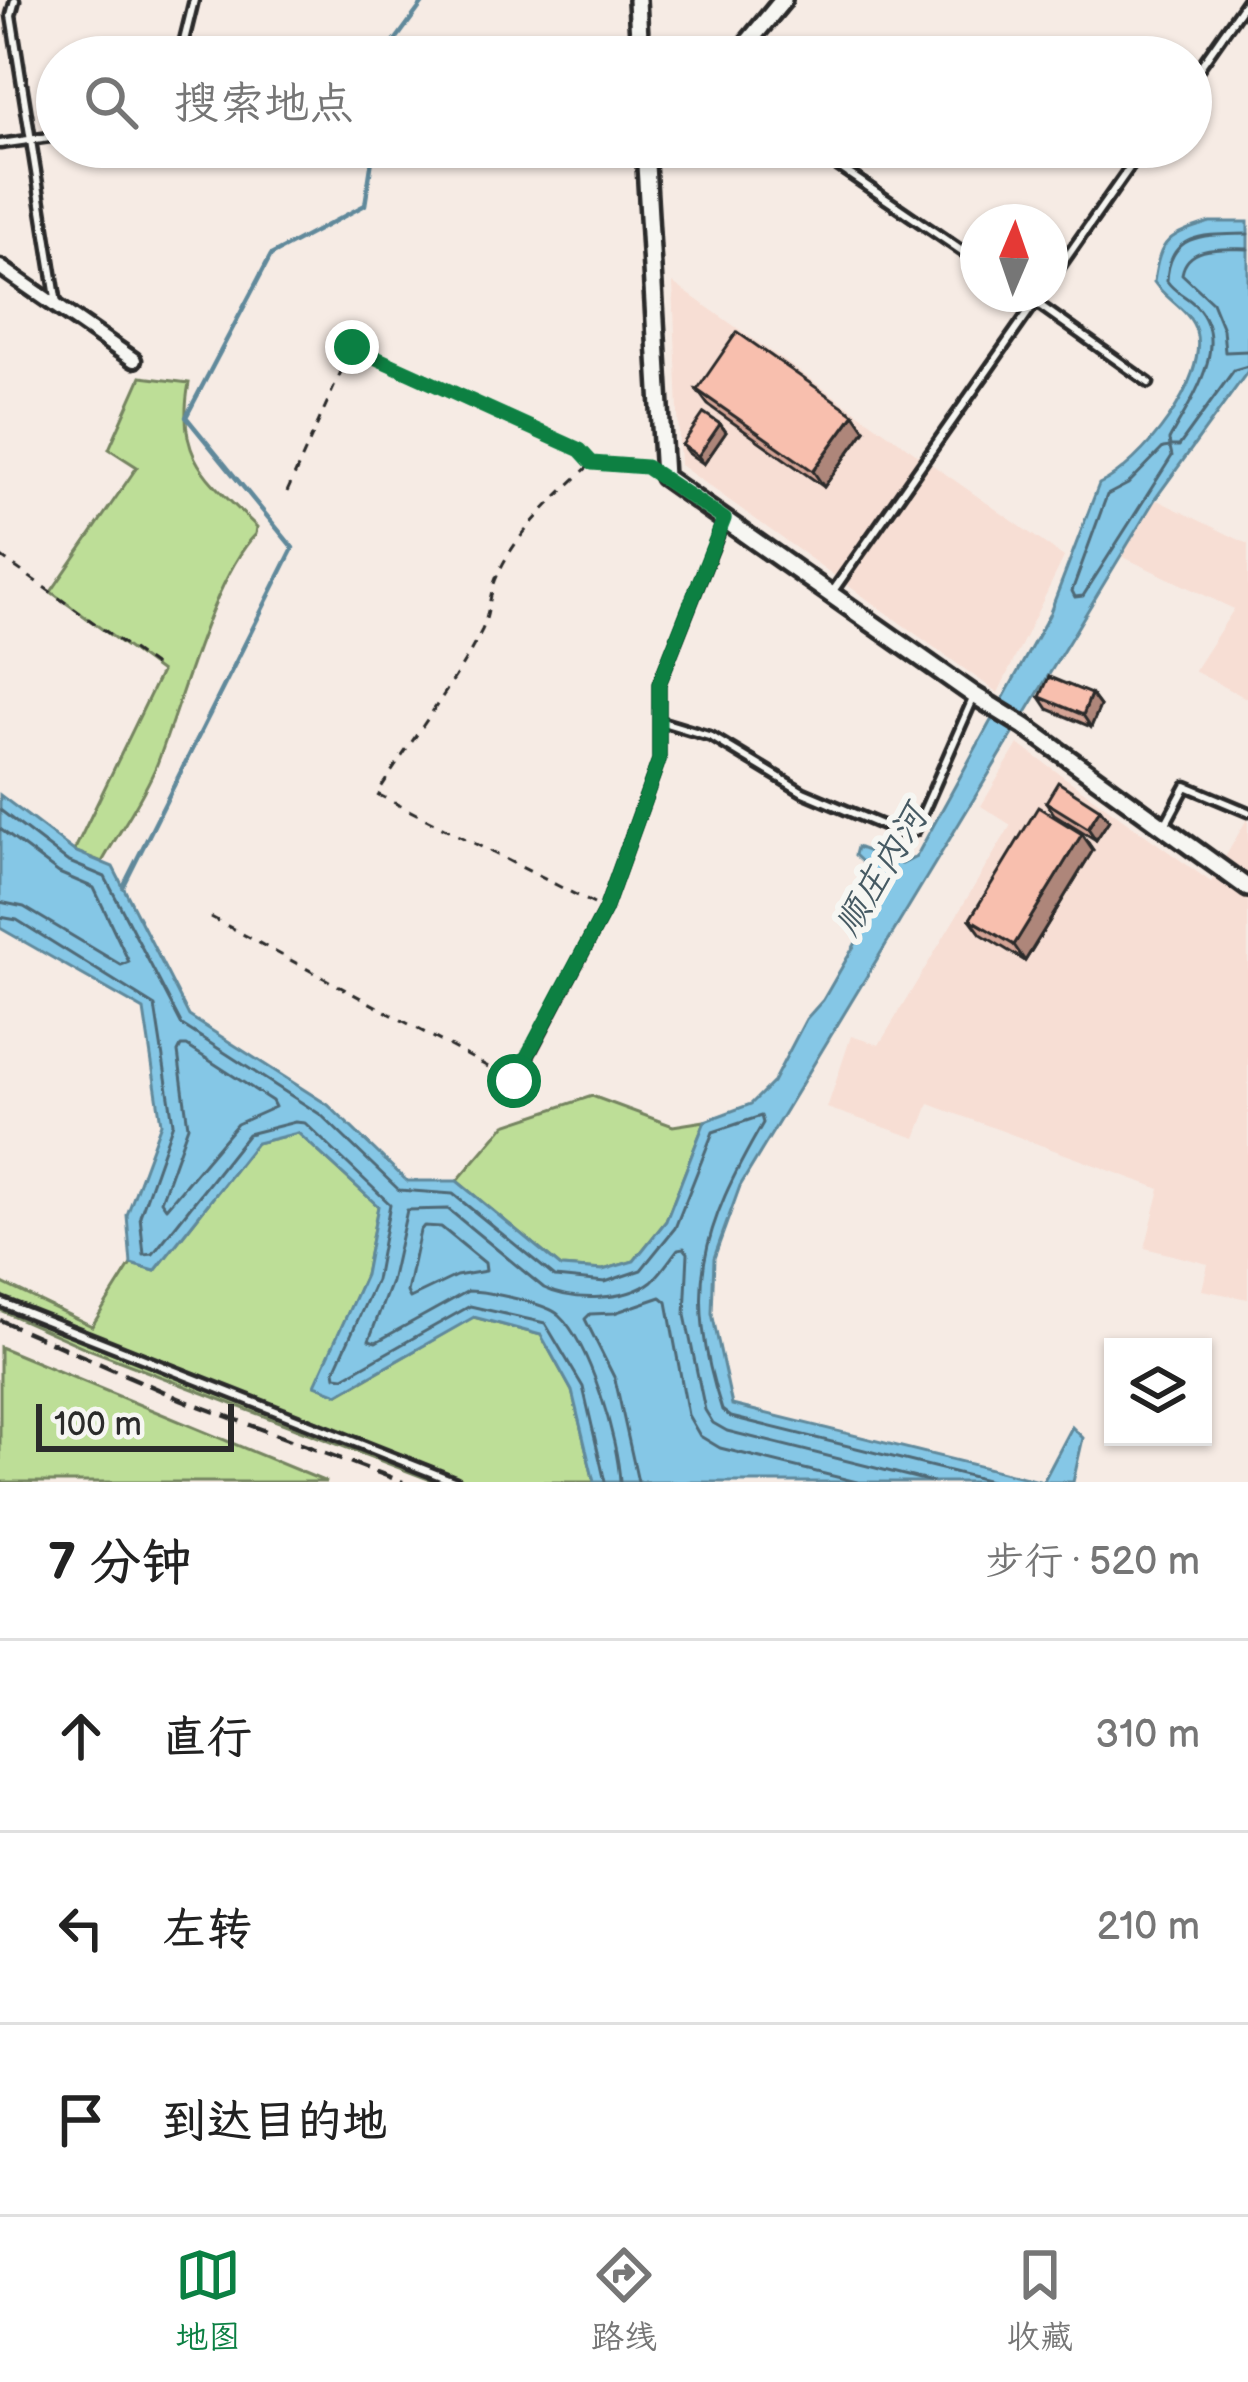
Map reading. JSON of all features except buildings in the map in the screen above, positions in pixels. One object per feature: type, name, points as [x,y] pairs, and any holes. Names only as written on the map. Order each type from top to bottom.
[{"type":"street","points":[[637,0],[639,36]]},
{"type":"street","points":[[753,36],[783,0]]},
{"type":"street","points":[[646,168],[664,477],[1248,888]]},
{"type":"street","points":[[0,267],[134,360]]},
{"type":"lane","points":[[15,0],[11,15],[58,307]]},
{"type":"lane","points":[[185,36],[194,0]]},
{"type":"lane","points":[[1212,50],[1247,0]]},
{"type":"lane","points":[[0,144],[36,139]]},
{"type":"lane","points":[[841,168],[960,250]]},
{"type":"lane","points":[[1068,255],[1129,168]]},
{"type":"lane","points":[[831,594],[1028,312]]},
{"type":"lane","points":[[1056,312],[1148,383]]},
{"type":"lane","points":[[514,1081],[605,910],[659,760],[659,684],[724,519]]},
{"type":"lane","points":[[659,721],[712,736],[802,792],[905,835],[915,830],[982,699]]},
{"type":"lane","points":[[1164,829],[1186,786],[1248,812]]},
{"type":"lane","points":[[0,1302],[456,1482]]},
{"type":"path","points":[[287,492],[352,347],[580,450],[592,463],[646,467],[664,477]]},
{"type":"path","points":[[592,463],[541,512],[496,576],[485,624],[436,710],[413,736],[377,794],[605,910]]},
{"type":"path","points":[[0,556],[158,669]]},
{"type":"path","points":[[211,917],[514,1081]]},
{"type":"shaded area","points":[[673,283],[1064,557],[998,693],[680,465]]},
{"type":"shaded area","points":[[1155,499],[1248,544],[1248,699],[1194,671],[1234,609],[1121,556]]},
{"type":"shaded area","points":[[1018,744],[1211,882],[1248,817],[1248,1299],[1202,1290],[1208,1264],[1145,1248],[1160,1189],[929,1104],[916,1138],[827,1108],[851,1036],[879,1045],[1011,825],[981,806]]},
{"type":"green space","points":[[141,377],[189,383],[186,409],[191,449],[210,480],[257,527],[212,610],[151,777],[102,862],[74,851],[161,672],[51,592],[137,467],[109,449]]},
{"type":"green space","points":[[592,1096],[673,1126],[705,1121],[666,1221],[634,1261],[603,1270],[561,1267],[457,1181],[505,1125]]},
{"type":"green space","points":[[298,1133],[378,1206],[365,1275],[316,1385],[339,1394],[473,1317],[541,1335],[572,1391],[594,1482],[436,1482],[86,1348],[0,1310],[0,1282],[92,1326],[131,1264],[155,1271],[256,1143]]},
{"type":"green space","points":[[0,1347],[326,1482],[0,1482]]},
{"type":"water","name":"顺庄内河","points":[[1210,222],[1248,222],[1248,371],[1155,499],[740,1186],[714,1258],[712,1313],[732,1405],[1043,1482],[594,1482],[572,1391],[541,1335],[474,1317],[338,1394],[315,1385],[365,1275],[378,1206],[298,1133],[256,1143],[155,1271],[131,1264],[127,1215],[161,1123],[144,1010],[0,928],[0,795],[74,851],[113,867],[189,1016],[328,1105],[407,1181],[457,1181],[561,1267],[603,1270],[634,1261],[666,1221],[705,1121],[751,1104],[773,1082],[806,1019],[823,1000],[881,899],[882,881],[855,855],[857,847],[902,864],[916,857],[1049,615],[1099,484],[1152,440],[1182,396],[1197,351],[1196,331],[1189,317],[1154,282],[1164,247],[1176,235]]},
{"type":"water","points":[[1072,1427],[1083,1438],[1073,1482],[1043,1482]]},
{"type":"waterway","points":[[399,36],[425,0]]},
{"type":"waterway","points":[[123,887],[293,548],[186,417],[271,255],[365,205],[371,168]]},
{"type":"railway","points":[[0,1320],[183,1400],[403,1482]]},
{"type":"route","points":[[352,347],[580,450],[592,463],[646,467],[724,519],[659,684],[659,760],[605,910],[514,1081]]}]
